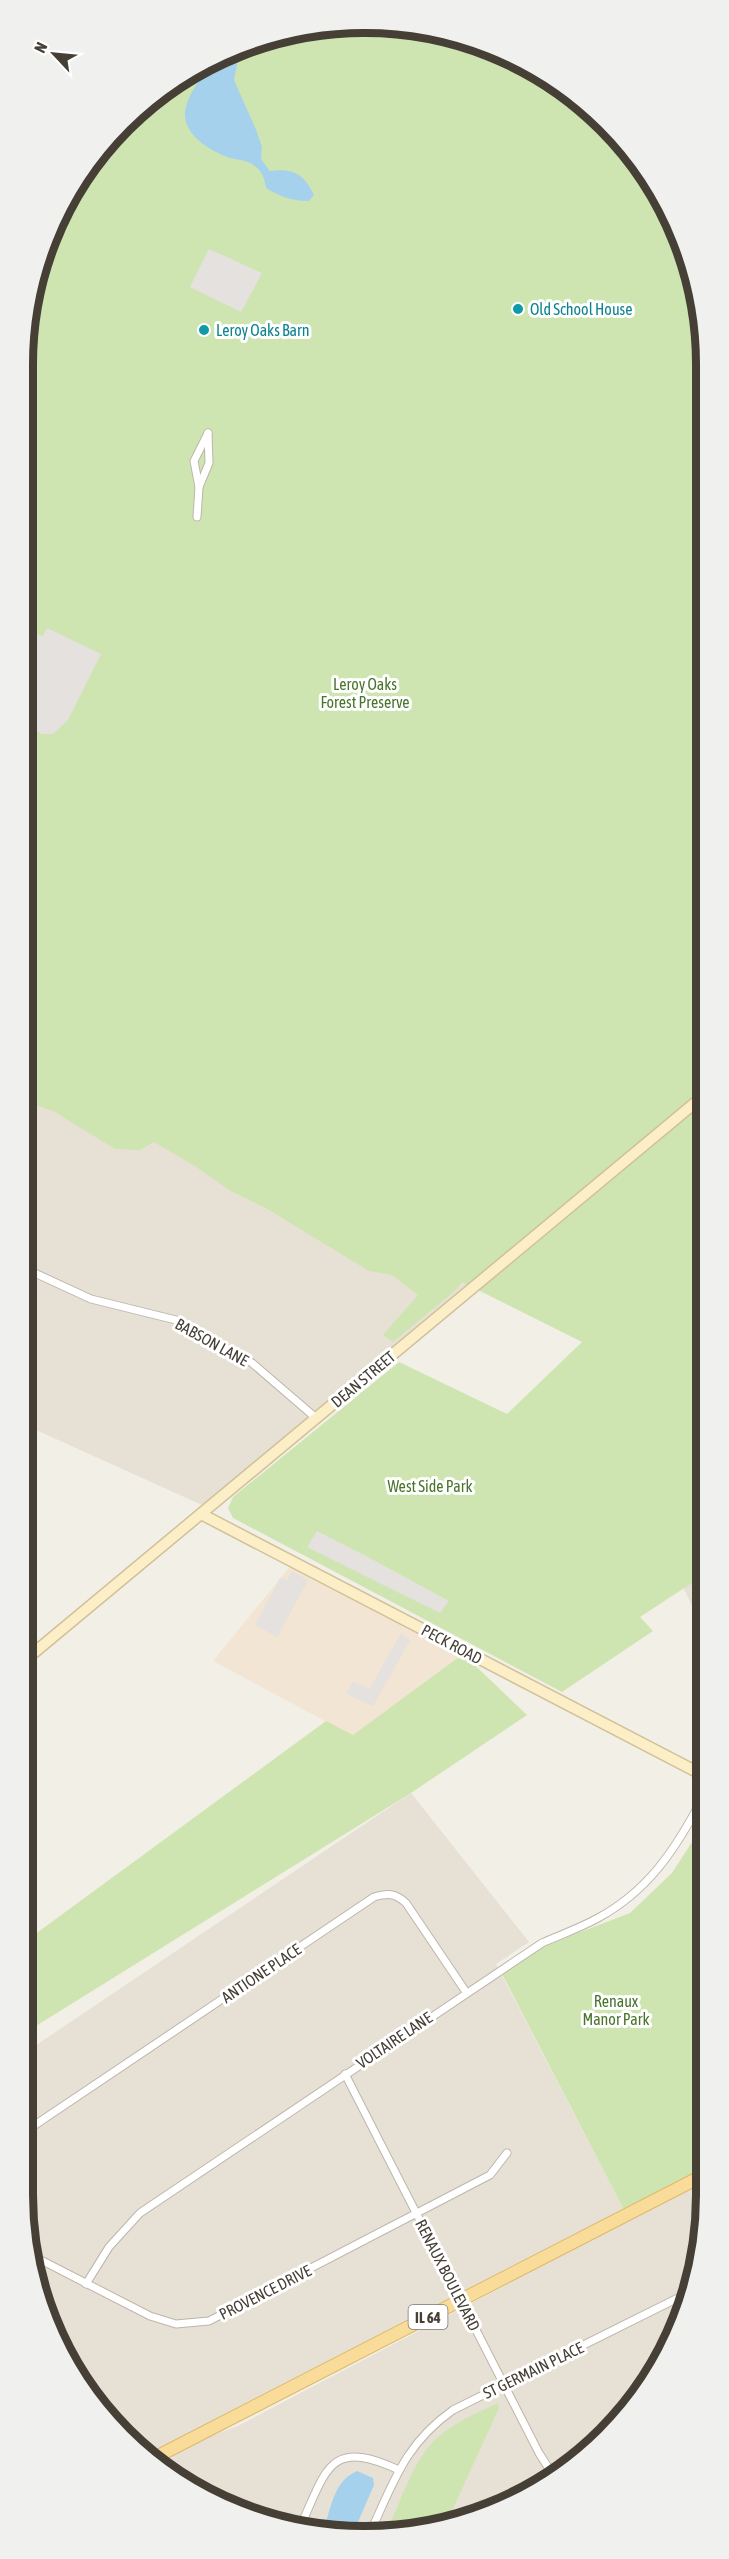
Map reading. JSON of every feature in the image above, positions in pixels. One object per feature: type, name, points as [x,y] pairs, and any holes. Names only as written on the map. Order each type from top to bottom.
[{"type":"main road","name":"IL 64","points":[[160,2455],[696,2179]]},
{"type":"street","points":[[197,517],[199,487],[194,461],[208,433],[209,463],[199,487]]},
{"type":"street","name":"DEAN STREET","points":[[33,1654],[203,1515],[696,1102]]},
{"type":"street","name":"BABSON LANE","points":[[33,1272],[91,1299],[180,1321],[252,1363],[316,1418]]},
{"type":"street","name":"PECK ROAD","points":[[203,1515],[696,1771]]},
{"type":"street","name":"VOLTAIRE LANE","points":[[86,2284],[109,2247],[140,2213],[542,1942],[598,1918],[630,1897],[658,1871],[679,1842],[696,1810]]},
{"type":"street","name":"ANTIONE PLACE","points":[[33,2126],[374,1897],[388,1893],[406,1903],[466,1992]]},
{"type":"street","name":"RENAUX BOULEVARD","points":[[345,2074],[550,2469]]},
{"type":"street","name":"PROVENCE DRIVE","points":[[39,2259],[150,2316],[176,2324],[209,2321],[490,2175],[507,2153]]},
{"type":"street","name":"ST GERMAIN PLACE","points":[[373,2526],[399,2470],[421,2436],[453,2410],[679,2297]]},
{"type":"street","points":[[303,2520],[324,2474],[342,2459],[366,2457],[399,2470]]},
{"type":"shaded area","points":[[209,249],[262,273],[241,312],[190,287]]},
{"type":"shaded area","points":[[47,628],[101,654],[68,720],[53,734],[42,734],[33,730],[33,633],[43,636]]},
{"type":"shaded area","points":[[33,1069],[467,1284],[202,1505],[33,1429]]},
{"type":"shaded area","points":[[317,1531],[449,1601],[440,1613],[307,1547]]},
{"type":"shaded area","points":[[292,1564],[463,1654],[353,1736],[213,1661]]},
{"type":"shaded area","points":[[292,1571],[308,1580],[277,1637],[255,1625],[280,1578],[287,1580]]},
{"type":"shaded area","points":[[696,1578],[696,1614],[683,1587]]},
{"type":"shaded area","points":[[401,1633],[410,1640],[373,1706],[346,1694],[352,1682],[370,1688]]},
{"type":"shaded area","points":[[411,1793],[529,1942],[496,1964],[624,2210],[155,2451],[115,2413],[89,2379],[67,2341],[44,2280],[34,2216],[33,2047]]},
{"type":"shaded area","points":[[696,2185],[693,2238],[685,2280],[671,2321],[652,2360],[614,2413],[583,2444],[549,2470],[511,2492],[471,2508],[429,2520],[364,2526],[321,2523],[279,2515],[238,2501],[199,2482],[161,2455],[238,2426]]},
{"type":"green space","name":"Leroy Oaks Forest Preserve","points":[[364,33],[429,39],[491,58],[549,89],[583,115],[614,146],[640,180],[662,218],[685,279],[693,321],[696,364],[696,1580],[640,1617],[653,1631],[562,1692],[233,1518],[228,1508],[233,1497],[399,1362],[507,1414],[582,1342],[462,1282],[456,1290],[393,1342],[383,1335],[418,1295],[392,1275],[369,1271],[269,1210],[229,1190],[195,1166],[154,1142],[140,1150],[115,1149],[55,1112],[33,1104],[33,364],[39,300],[58,238],[89,180],[130,130],[180,89],[238,58],[300,39]]},
{"type":"green space","points":[[463,1654],[527,1715],[411,1793],[33,2028],[33,1936],[326,1721],[353,1735]]},
{"type":"green space","name":"Renaux Manor Park","points":[[696,1836],[696,2173],[624,2210],[502,1974],[544,1946],[630,1913],[672,1873]]},
{"type":"green space","points":[[498,2403],[499,2408],[450,2515],[389,2525],[421,2457],[437,2438],[466,2418]]},
{"type":"water","points":[[238,58],[234,80],[257,132],[262,147],[261,159],[270,171],[291,171],[301,177],[314,195],[309,201],[287,198],[266,188],[262,175],[254,165],[227,157],[199,141],[186,121],[186,107],[202,75]]},
{"type":"water","points":[[357,2471],[373,2478],[374,2485],[356,2526],[326,2523],[335,2494],[350,2475]]},
{"type":"place","name":"Old School House","points":[[518,309]]},
{"type":"place","name":"Leroy Oaks Barn","points":[[204,330]]},
{"type":"park label","name":"West Side Park","points":[[430,1486]]}]
